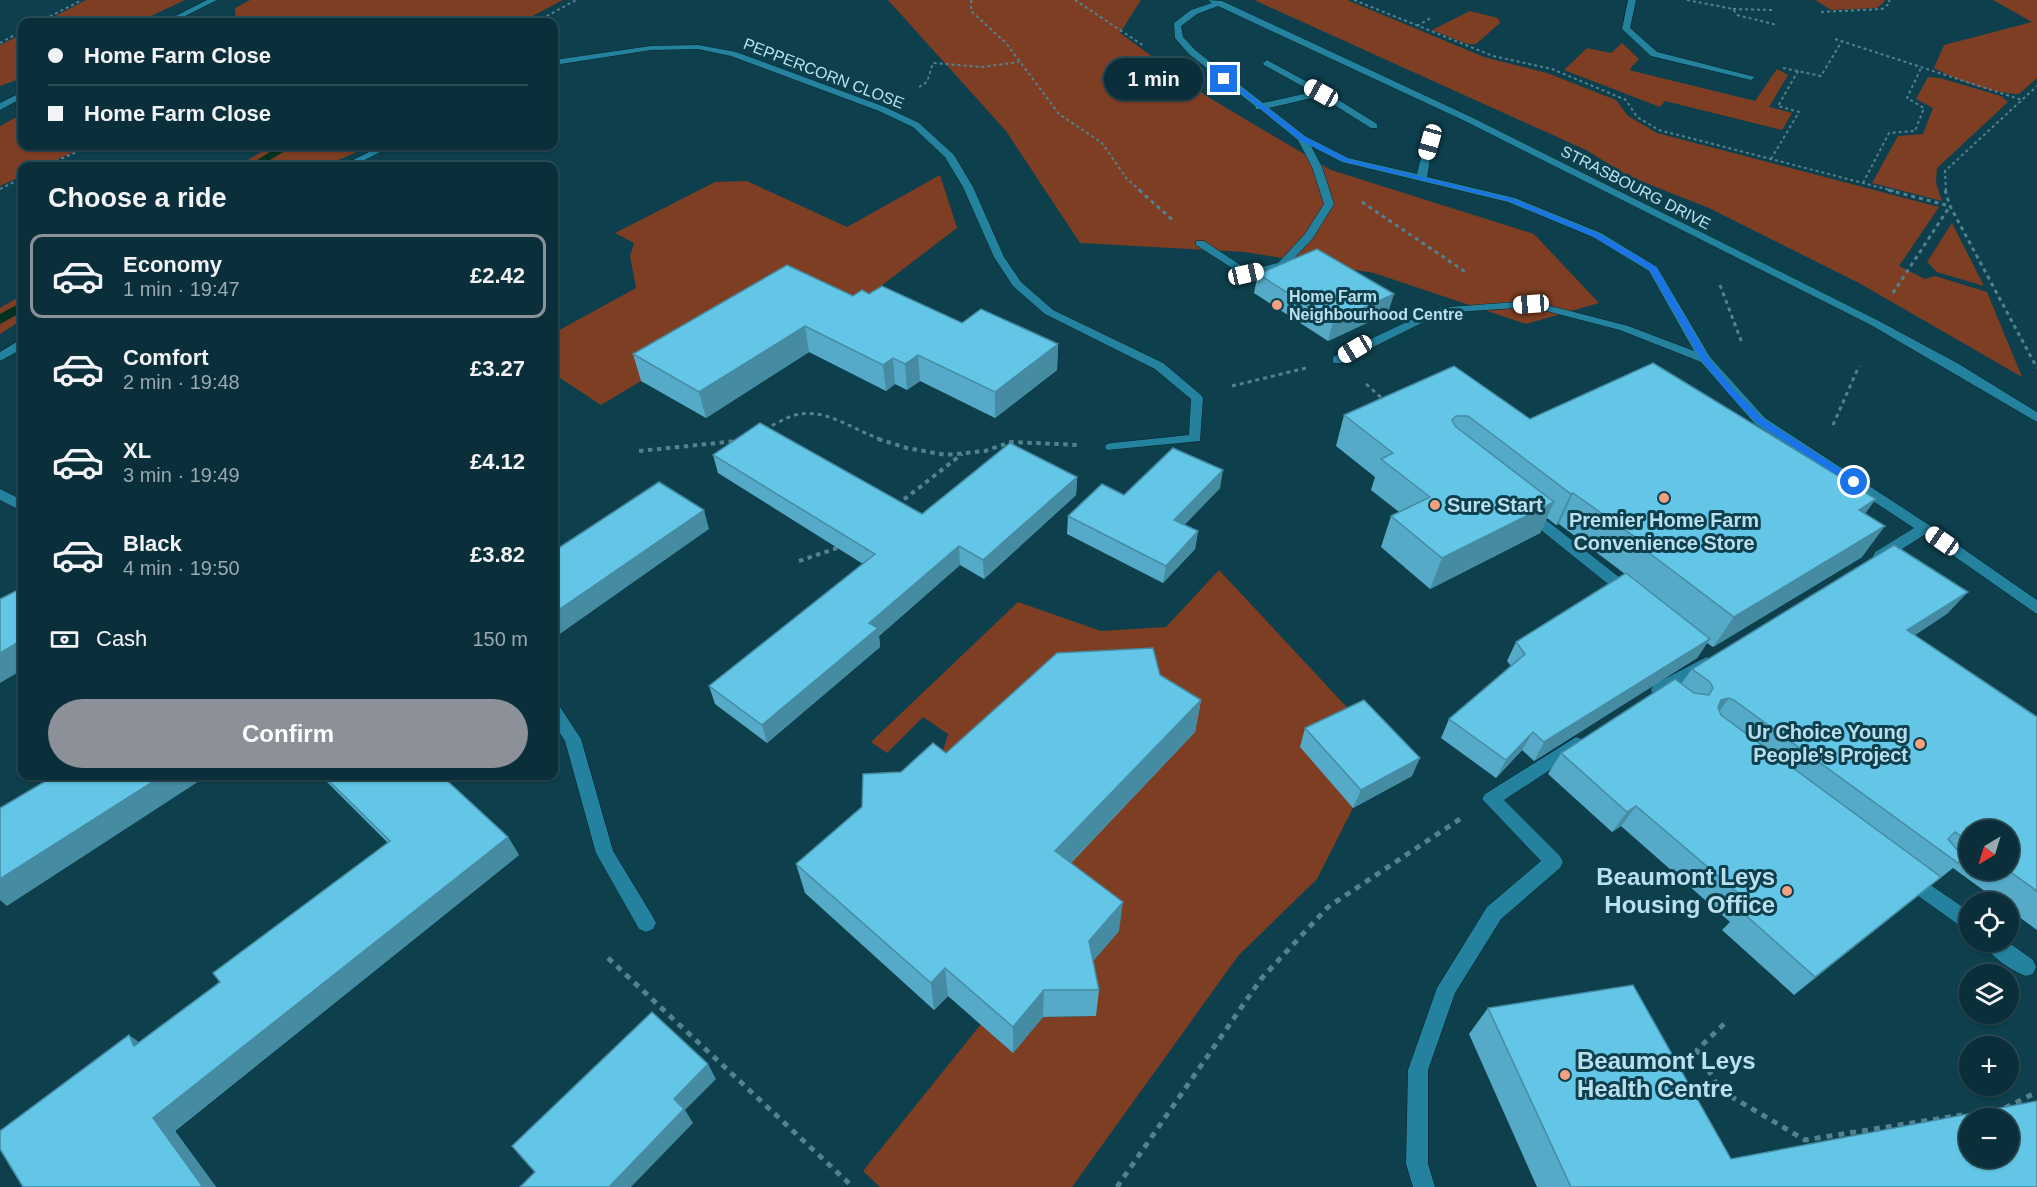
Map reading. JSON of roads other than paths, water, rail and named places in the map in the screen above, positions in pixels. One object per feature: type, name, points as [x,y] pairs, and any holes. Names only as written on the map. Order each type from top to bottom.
[{"type":"street","points":[[176,18],[213,0]]},
{"type":"street","points":[[1632,0],[1626,29],[1654,54],[1751,78]]},
{"type":"street","points":[[1215,2],[1194,12],[1177,25],[1179,38],[1192,52],[1302,138],[1345,160],[1511,200],[1597,235],[1653,269],[1705,359],[1760,421],[1924,528],[2037,608]]},
{"type":"street","name":"STRASBOURG DRIVE","points":[[1215,2],[1468,119],[1701,236],[1934,355],[2037,418]]},
{"type":"street","name":"PEPPERCORN CLOSE","points":[[558,62],[651,48],[698,47],[733,54],[882,109],[916,125],[949,155],[968,187],[999,257],[1017,284],[1049,312],[1159,366],[1197,398],[1195,438],[1112,447]]},
{"type":"street","points":[[1266,63],[1374,126]]},
{"type":"street","points":[[1259,106],[1321,93]]},
{"type":"street","points":[[0,107],[18,97]]},
{"type":"street","points":[[1200,243],[1246,274],[1282,265],[1309,236],[1329,204],[1317,167],[1302,138]]},
{"type":"street","points":[[1422,180],[1422,170],[1430,142]]},
{"type":"street","points":[[354,162],[379,150]]},
{"type":"street","points":[[1337,360],[1440,310],[1531,304],[1624,328],[1705,359]]},
{"type":"street","points":[[0,357],[18,346]]},
{"type":"street","points":[[0,494],[18,504]]},
{"type":"street","points":[[1516,504],[1638,600]]},
{"type":"street","points":[[1864,566],[1924,528]]},
{"type":"street","points":[[1641,702],[1713,655]]},
{"type":"street","points":[[1661,690],[1678,703]]},
{"type":"street","points":[[558,718],[573,739],[605,854],[646,923]]},
{"type":"street","points":[[1424,1187],[1417,1164],[1418,1070],[1447,988],[1494,913],[1554,862],[1491,799],[1591,735]]},
{"type":"street","points":[[1893,866],[1959,916]]},
{"type":"street","points":[[2006,952],[2026,967]]},
{"type":"waterway","points":[[260,162],[280,150]]},
{"type":"waterway","points":[[0,320],[18,309]]},
{"type":"place","name":"Home Farm Neighbourhood Centre","points":[[1277,305]]},
{"type":"place","name":"Premier Home Farm Convenience Store","points":[[1664,498]]},
{"type":"place","name":"Sure Start","points":[[1435,505]]},
{"type":"place","name":"Ur Choice Young People's Project","points":[[1920,744]]},
{"type":"place","name":"Beaumont Leys Housing Office","points":[[1787,891]]},
{"type":"place","name":"Beaumont Leys Health Centre","points":[[1565,1075]]}]
